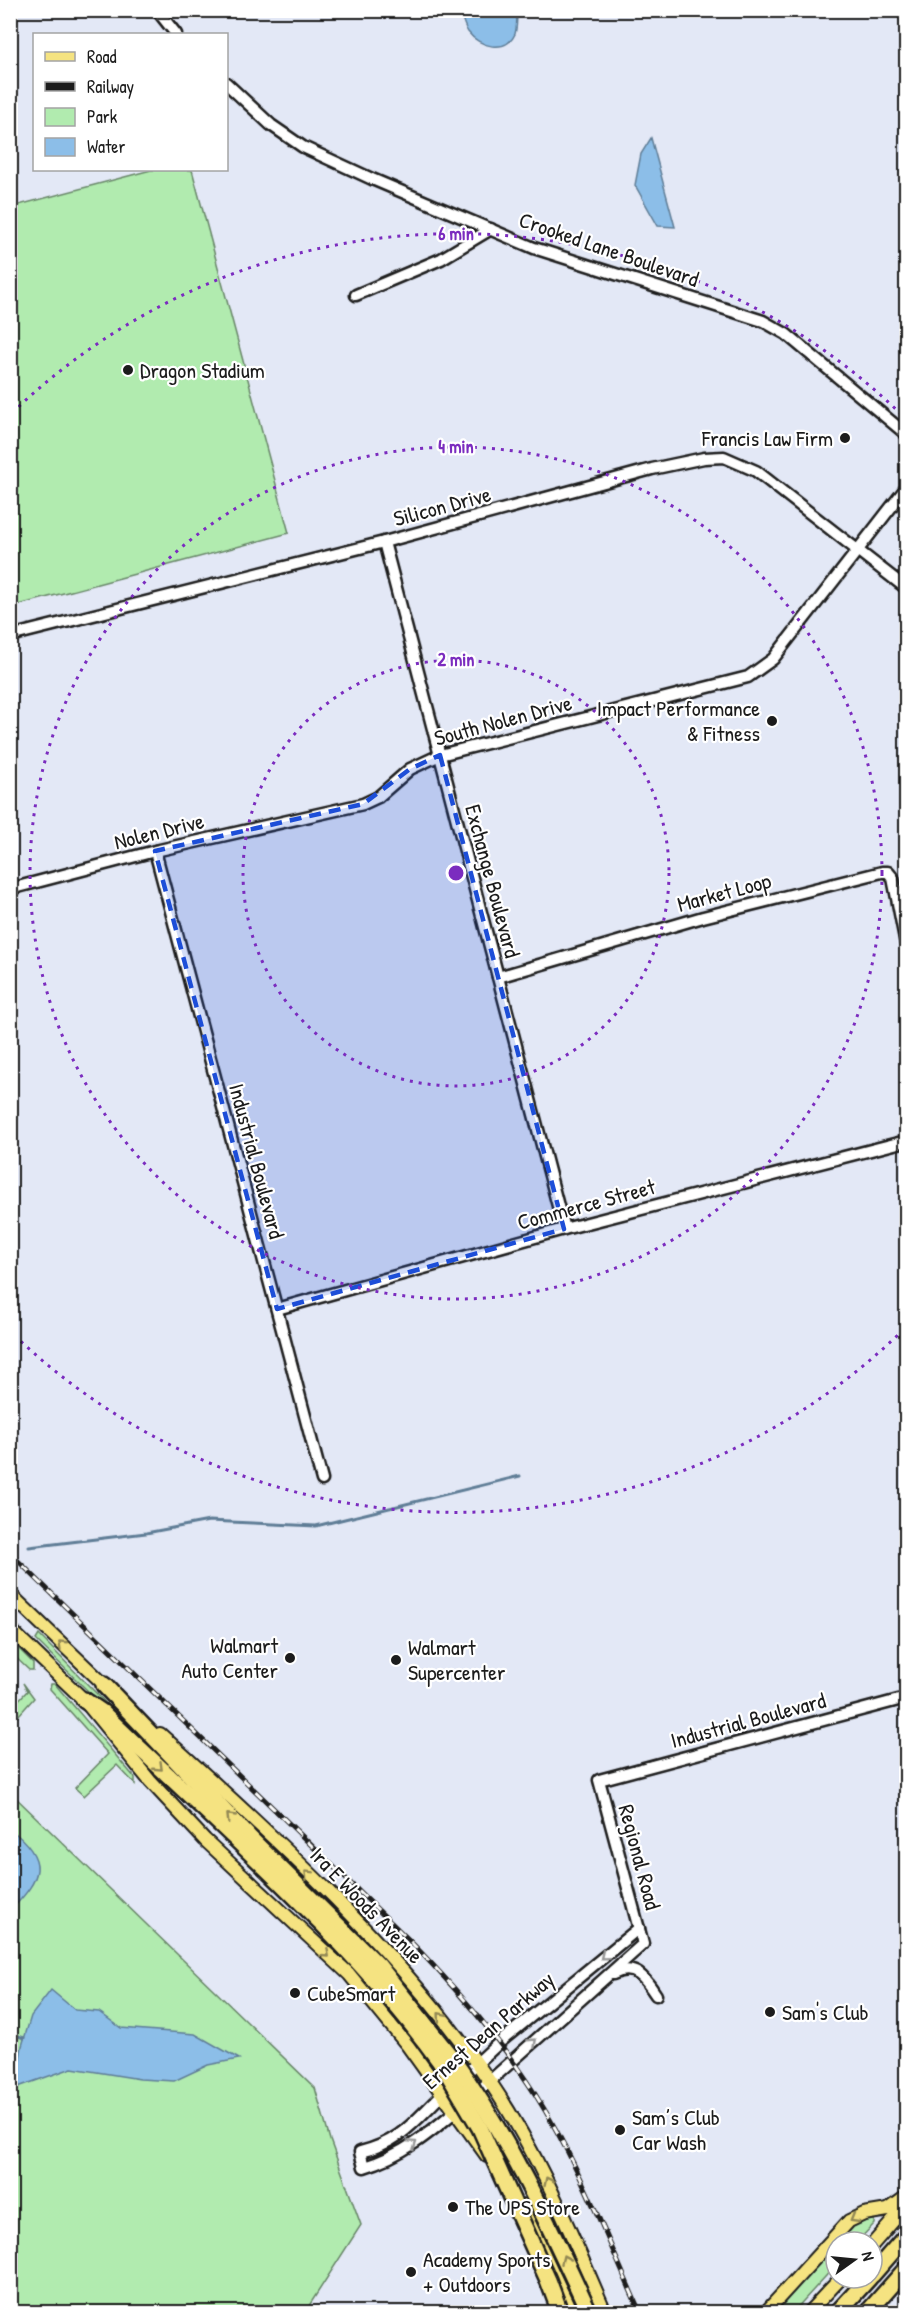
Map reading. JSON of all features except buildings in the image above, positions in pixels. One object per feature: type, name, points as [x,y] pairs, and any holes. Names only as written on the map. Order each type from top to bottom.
[{"type":"highway","points":[[104,1685],[249,1837],[378,1965],[411,2004],[449,2064],[511,2150],[542,2208],[589,2313]]},
{"type":"highway","points":[[84,1700],[102,1713],[366,1968],[449,2064],[548,2280],[560,2313]]},
{"type":"highway","points":[[884,2261],[906,2236]]},
{"type":"highway","points":[[868,2313],[906,2269]]},
{"type":"highway","points":[[838,2313],[858,2290]]},
{"type":"main road","name":"Ira E Woods Avenue","points":[[10,1594],[104,1685],[208,1778],[393,1959],[490,2082],[547,2178],[605,2313]]},
{"type":"main road","points":[[10,1629],[84,1700],[150,1781],[205,1840],[349,1974],[408,2046],[516,2196],[533,2226],[571,2313]]},
{"type":"main road","points":[[766,2313],[849,2221],[864,2214],[888,2210],[906,2198]]},
{"type":"main road","points":[[884,2231],[906,2206]]},
{"type":"main road","points":[[800,2313],[812,2299],[828,2290]]},
{"type":"main road","points":[[809,2313],[829,2290]]},
{"type":"street","points":[[157,10],[175,33]]},
{"type":"street","name":"Crooked Lane Boulevard","points":[[228,85],[271,125],[303,147],[534,248],[763,321],[786,334],[906,434]]},
{"type":"street","points":[[356,295],[441,259],[491,229]]},
{"type":"street","name":"Silicon Drive","points":[[10,636],[384,542],[652,469],[704,458],[724,457],[756,471],[906,588]]},
{"type":"street","name":"South Nolen Drive","points":[[318,814],[363,804],[378,797],[410,769],[440,755],[748,677],[773,659],[906,488]]},
{"type":"street","name":"Exchange Boulevard","points":[[384,542],[564,1229]]},
{"type":"street","name":"Nolen Drive","points":[[10,889],[155,851],[318,814]]},
{"type":"street","name":"Industrial Boulevard","points":[[155,851],[322,1480]]},
{"type":"street","name":"Market Loop","points":[[498,977],[703,917],[882,872],[888,872],[894,878],[906,944]]},
{"type":"street","name":"Commerce Street","points":[[276,1309],[564,1229],[906,1141]]},
{"type":"street","name":"Industrial Boulevard","points":[[599,1780],[906,1698]]},
{"type":"street","name":"Regional Road","points":[[599,1780],[643,1944]]},
{"type":"street","name":"Ernest Dean Parkway","points":[[639,1928],[476,2063],[399,2137],[378,2148],[360,2152],[364,2167],[383,2162],[413,2145],[456,2111],[643,1944]]},
{"type":"street","points":[[602,1979],[618,1971],[629,1969],[638,1971],[656,1995]]},
{"type":"street","points":[[570,1984],[582,1998]]},
{"type":"highlighted area","points":[[440,755],[564,1229],[277,1309],[155,851],[363,804],[410,769]]},
{"type":"green space","name":"Dragon Stadium","points":[[147,171],[192,171],[289,533],[11,607],[11,207]]},
{"type":"green space","points":[[39,1635],[151,1749],[149,1751],[36,1640]]},
{"type":"green space","points":[[11,1641],[33,1663],[33,1670],[29,1670],[11,1653]]},
{"type":"green space","points":[[23,1683],[34,1698],[11,1724],[11,1708],[27,1691]]},
{"type":"green space","points":[[51,1684],[55,1684],[135,1778],[135,1784],[117,1765],[84,1796],[75,1788],[108,1754],[50,1689]]},
{"type":"green space","points":[[10,1792],[315,2088],[330,2140],[361,2225],[305,2312],[11,2312]]},
{"type":"green space","points":[[874,2218],[874,2224],[868,2230],[848,2230],[855,2223]]},
{"type":"green space","points":[[824,2256],[824,2278],[793,2312],[773,2312]]},
{"type":"water","points":[[460,11],[517,11],[515,34],[511,40],[499,46],[485,44],[468,32]]},
{"type":"water","points":[[651,138],[675,227],[658,226],[635,185],[641,154]]},
{"type":"water","points":[[10,1829],[31,1850],[37,1869],[30,1888],[11,1910]]},
{"type":"water","points":[[51,1990],[75,2010],[99,2012],[121,2028],[195,2034],[239,2059],[208,2065],[174,2081],[140,2079],[72,2068],[15,2088],[22,2046],[31,2016]]},
{"type":"waterway","points":[[29,1547],[146,1533],[209,1521],[316,1526],[520,1476]]},
{"type":"waterway","points":[[10,2033],[24,2038]]},
{"type":"railway","points":[[10,1553],[408,1939],[476,2013],[507,2052],[551,2120],[591,2201],[640,2312]]},
{"type":"place","name":"Dragon Stadium","points":[[128,370]]},
{"type":"place","name":"Francis Law Firm","points":[[845,438]]},
{"type":"place","name":"Impact Performance & Fitness","points":[[772,721]]},
{"type":"place","name":"Walmart Auto Center","points":[[290,1658]]},
{"type":"place","name":"Walmart Supercenter","points":[[396,1660]]},
{"type":"place","name":"CubeSmart","points":[[295,1993]]},
{"type":"place","name":"Sam's Club","points":[[770,2012]]},
{"type":"place","name":"Sam’s Club Car Wash","points":[[620,2130]]},
{"type":"place","name":"The UPS Store","points":[[453,2207]]},
{"type":"place","name":"Academy Sports + Outdoors","points":[[411,2272]]}]
